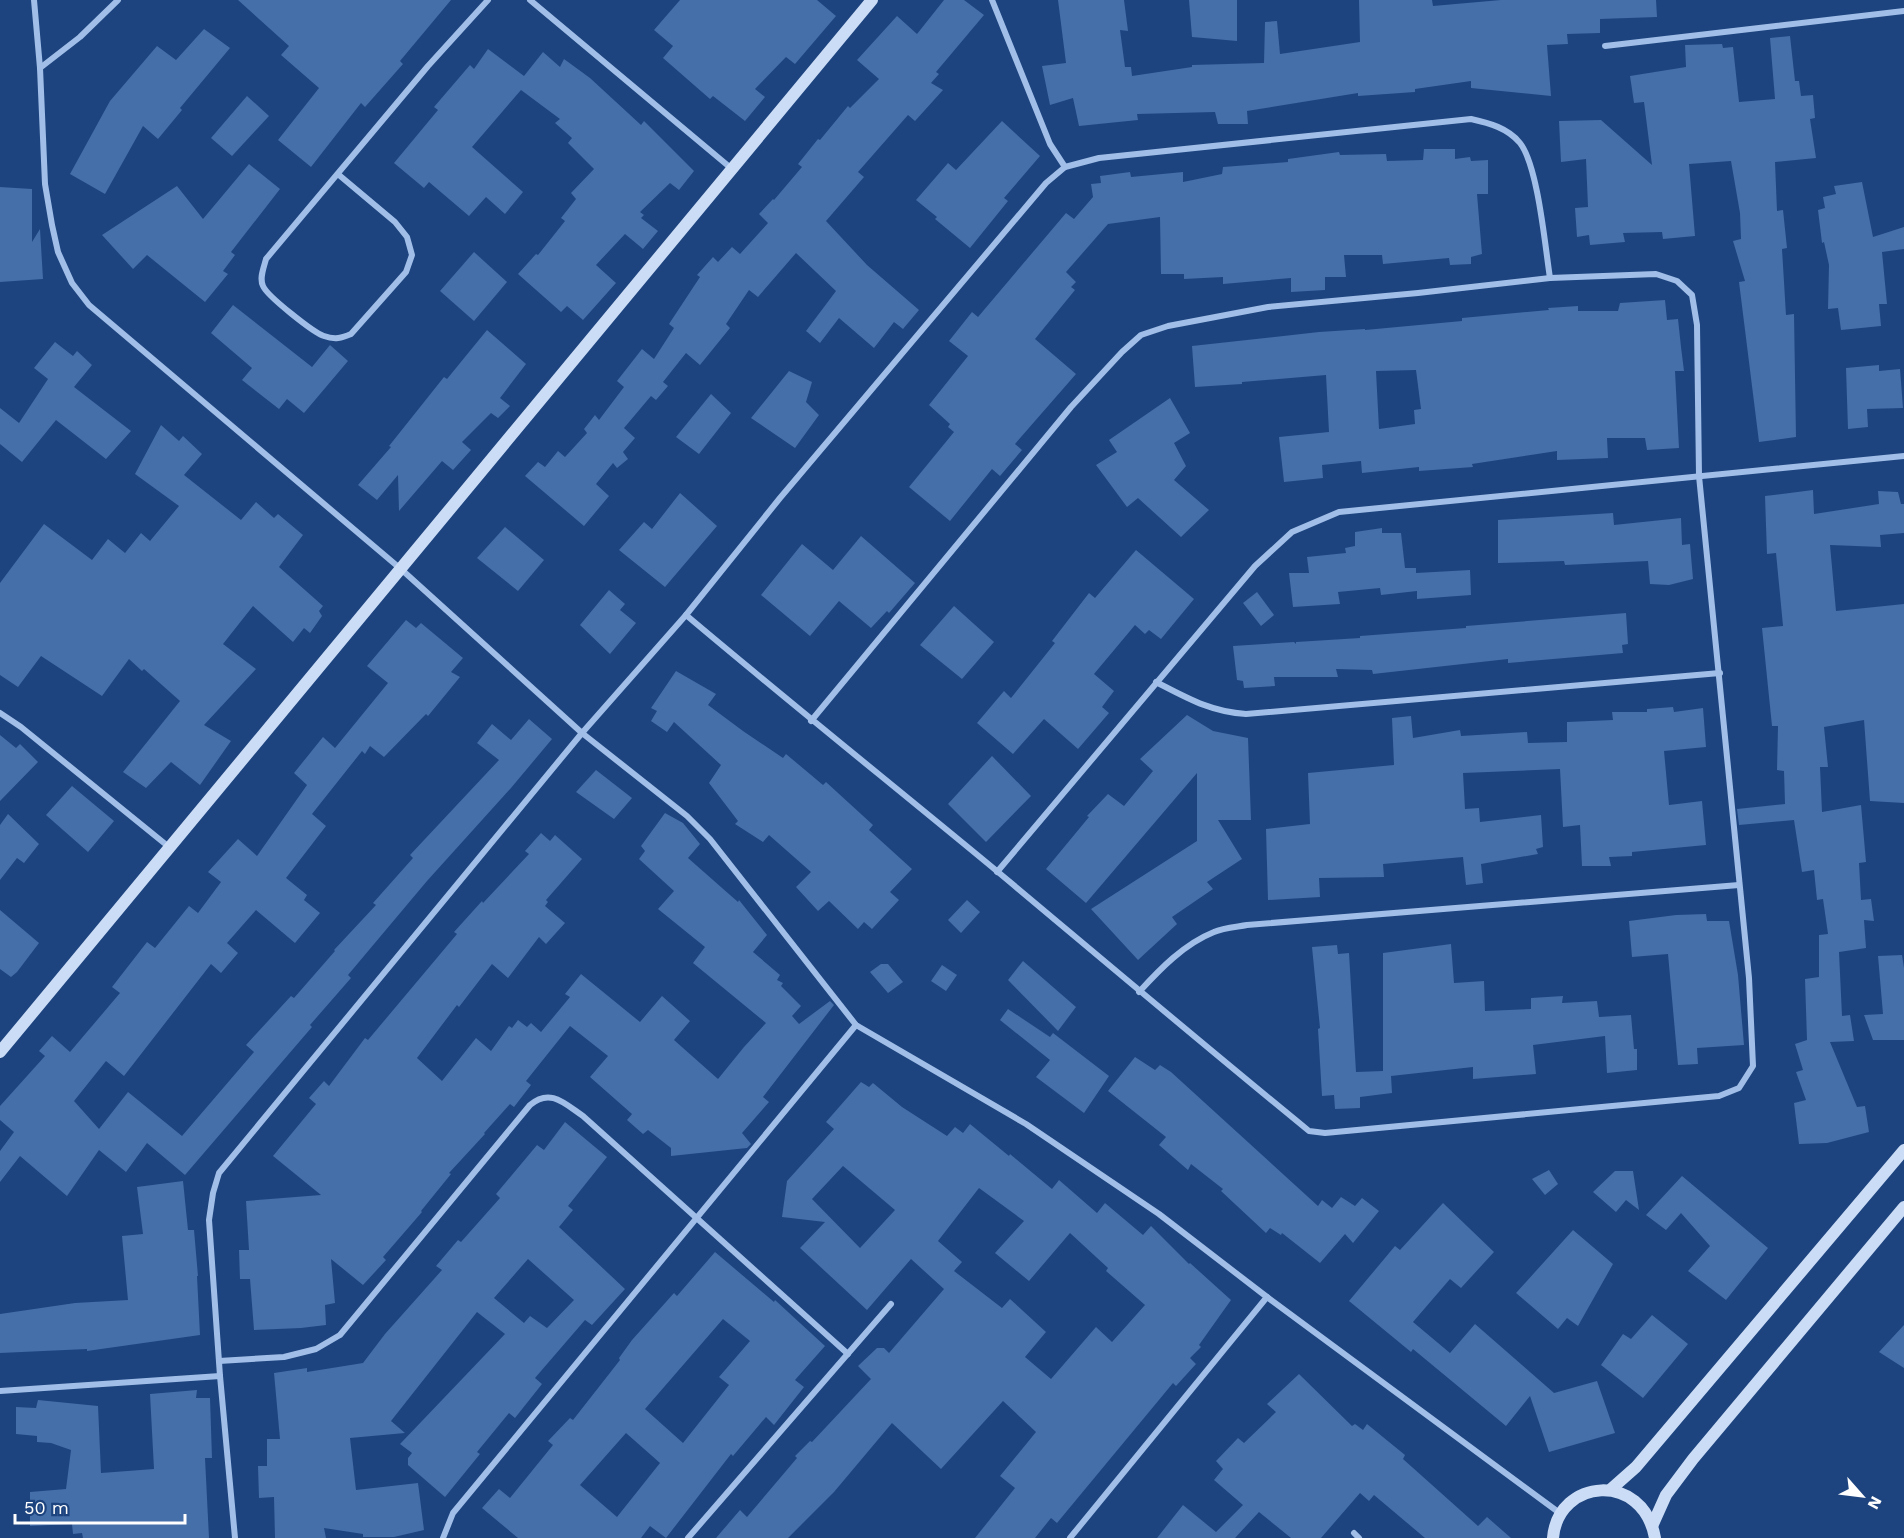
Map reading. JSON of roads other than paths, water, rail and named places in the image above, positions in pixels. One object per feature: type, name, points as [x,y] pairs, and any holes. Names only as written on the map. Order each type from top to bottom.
[{"type":"street","points":[[34,0],[40,68],[45,184],[58,252],[72,283],[88,305],[402,570],[582,733],[687,816],[710,839],[856,1025],[1026,1124],[1159,1214],[1267,1297],[1561,1514]]},
{"type":"street","points":[[40,68],[80,38],[118,0]]},
{"type":"street","points":[[339,174],[395,222],[406,237],[412,255],[406,272],[351,334],[340,339],[322,336],[274,300],[262,286],[262,273],[266,259],[428,66],[488,0]]},
{"type":"street","points":[[530,0],[733,170]]},
{"type":"street","points":[[0,1052],[402,570],[872,0]]},
{"type":"street","points":[[992,0],[1050,144],[1065,167]]},
{"type":"street","points":[[1605,46],[1904,11]]},
{"type":"street","points":[[235,1538],[209,1220],[219,1173],[582,733],[686,615],[780,498],[1046,183],[1065,167],[1100,158],[1471,119],[1503,129],[1520,143],[1532,168],[1550,278]]},
{"type":"street","points":[[686,615],[811,721],[1309,1131],[1325,1133],[1719,1096],[1738,1088],[1753,1066],[1749,978],[1699,476],[1697,325],[1692,295],[1677,281],[1656,274],[1550,278],[1268,307],[1168,326],[1141,335],[1071,407],[811,721]]},
{"type":"street","points":[[997,872],[1255,566],[1292,532],[1339,512],[1904,456]]},
{"type":"street","points":[[1156,682],[1202,705],[1226,713],[1246,714],[1720,673]]},
{"type":"street","points":[[0,713],[21,727],[170,848]]},
{"type":"street","points":[[1139,992],[1168,963],[1193,943],[1215,931],[1258,924],[1739,885]]},
{"type":"street","points":[[443,1538],[453,1513],[856,1025]]},
{"type":"street","points":[[219,1361],[284,1357],[316,1349],[340,1335],[539,1096],[550,1096],[583,1116],[849,1354]]},
{"type":"street","points":[[1610,1490],[1642,1460],[1904,1150]]},
{"type":"street","points":[[1653,1524],[1666,1495],[1692,1459],[1904,1207]]},
{"type":"street","points":[[1070,1538],[1267,1297]]},
{"type":"street","points":[[688,1538],[891,1304]]},
{"type":"street","points":[[0,1391],[220,1376]]},
{"type":"street","points":[[1554,1538],[1561,1514],[1570,1503],[1582,1495],[1610,1490],[1636,1501],[1646,1511],[1653,1524],[1655,1538]]},
{"type":"street","points":[[1354,1533],[1359,1538]]}]
